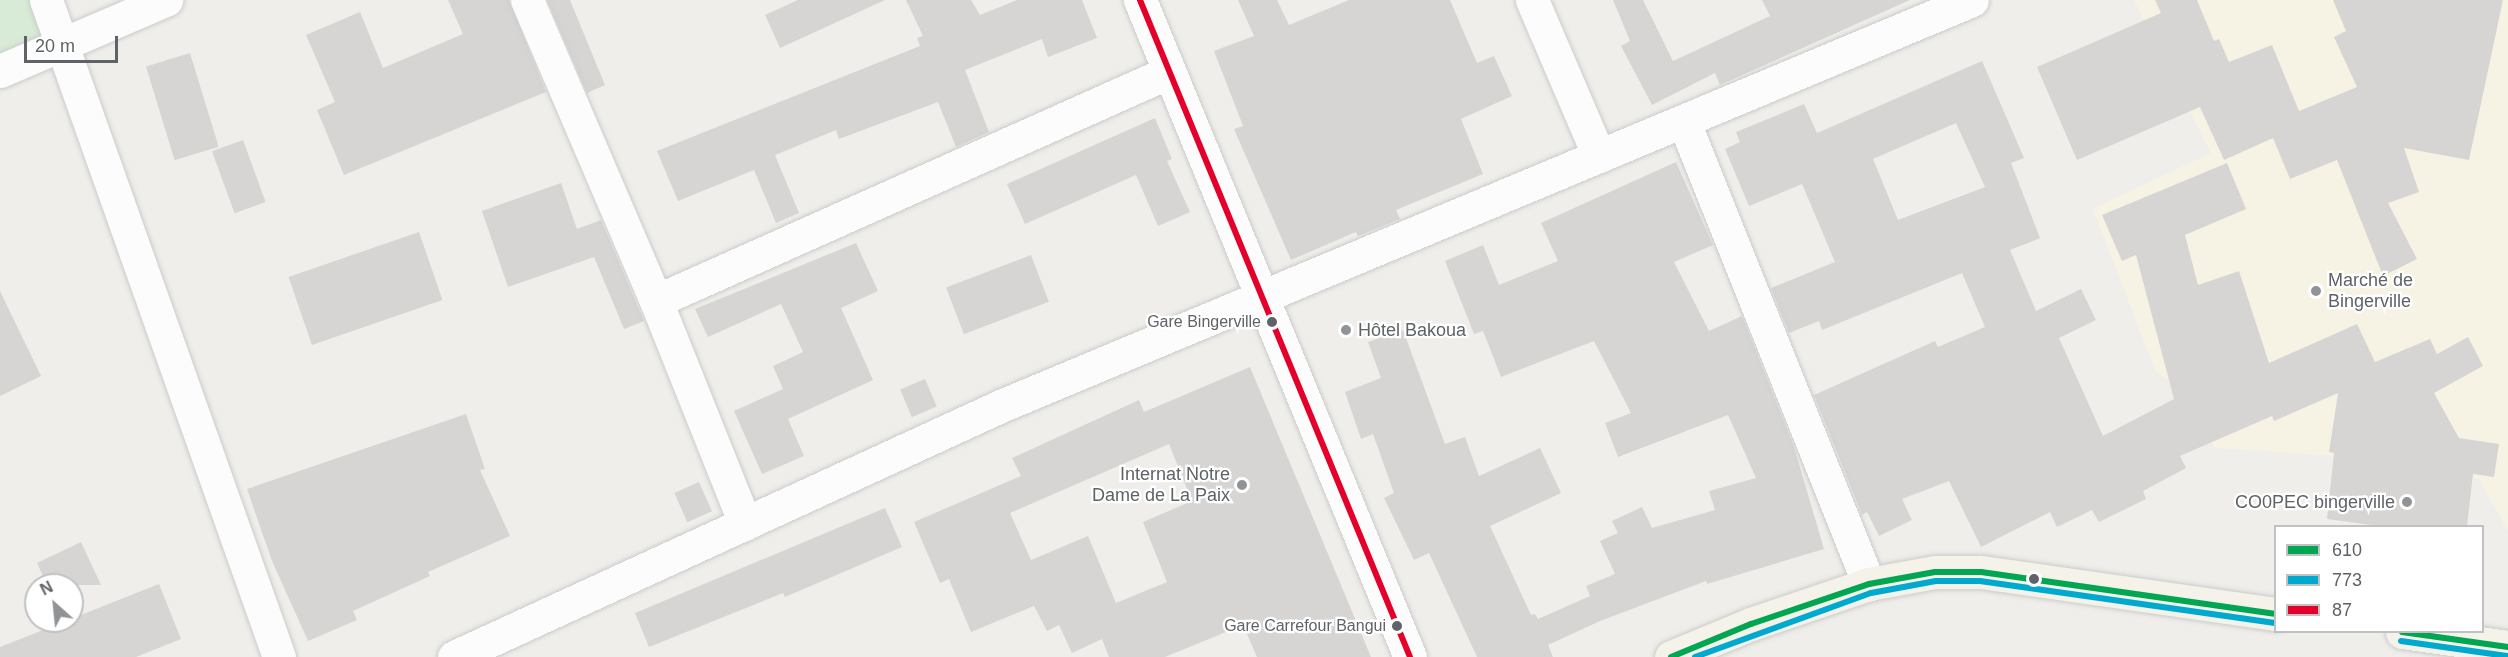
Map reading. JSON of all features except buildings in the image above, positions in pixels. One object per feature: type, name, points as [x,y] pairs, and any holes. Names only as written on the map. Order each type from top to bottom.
[{"type":"main road","points":[[1671,657],[1751,624],[1869,584],[1935,572],[1981,572],[2274,614]]},
{"type":"main road","points":[[2406,633],[2471,649],[2508,647]]},
{"type":"street","points":[[46,0],[279,657]]},
{"type":"street","points":[[0,71],[61,43],[118,10],[166,0]]},
{"type":"street","points":[[527,0],[656,301],[745,524]]},
{"type":"street","points":[[1140,0],[1260,299],[1410,657]]},
{"type":"street","points":[[1532,0],[1599,156]]},
{"type":"street","points":[[454,657],[1003,405],[1972,0]]},
{"type":"street","points":[[656,301],[1168,72]]},
{"type":"street","points":[[1684,122],[1869,584]]},
{"type":"shaded area","name":"Marché de Bingerville","points":[[2134,0],[2508,0],[2508,531],[2479,479],[2328,455],[2215,448],[2189,393],[2156,372],[2093,209],[2211,153]]},
{"type":"green space","points":[[0,0],[30,0],[49,55],[0,74]]},
{"type":"transit line","name":"87","points":[[1140,0],[1410,657]]},
{"type":"transit line","name":"610","points":[[1671,657],[1751,624],[1869,584],[1935,572],[1981,572],[2274,614]]},
{"type":"transit line","name":"773","points":[[1695,657],[1871,593],[1936,581],[1980,581],[2274,623]]},
{"type":"transit line","name":"610","points":[[2409,633],[2508,647]]},
{"type":"transit line","name":"773","points":[[2401,641],[2507,656]]},
{"type":"place","name":"Marché de Bingerville","points":[[2316,291]]},
{"type":"place","name":"Gare Bingerville","points":[[1272,322]]},
{"type":"place","name":"Hôtel Bakoua","points":[[1346,330]]},
{"type":"place","name":"Internat Notre Dame de La Paix","points":[[1242,485]]},
{"type":"place","name":"CO0PEC bingerville","points":[[2407,502]]},
{"type":"place","name":"Gare Carrefour Bangui","points":[[1397,626]]}]
